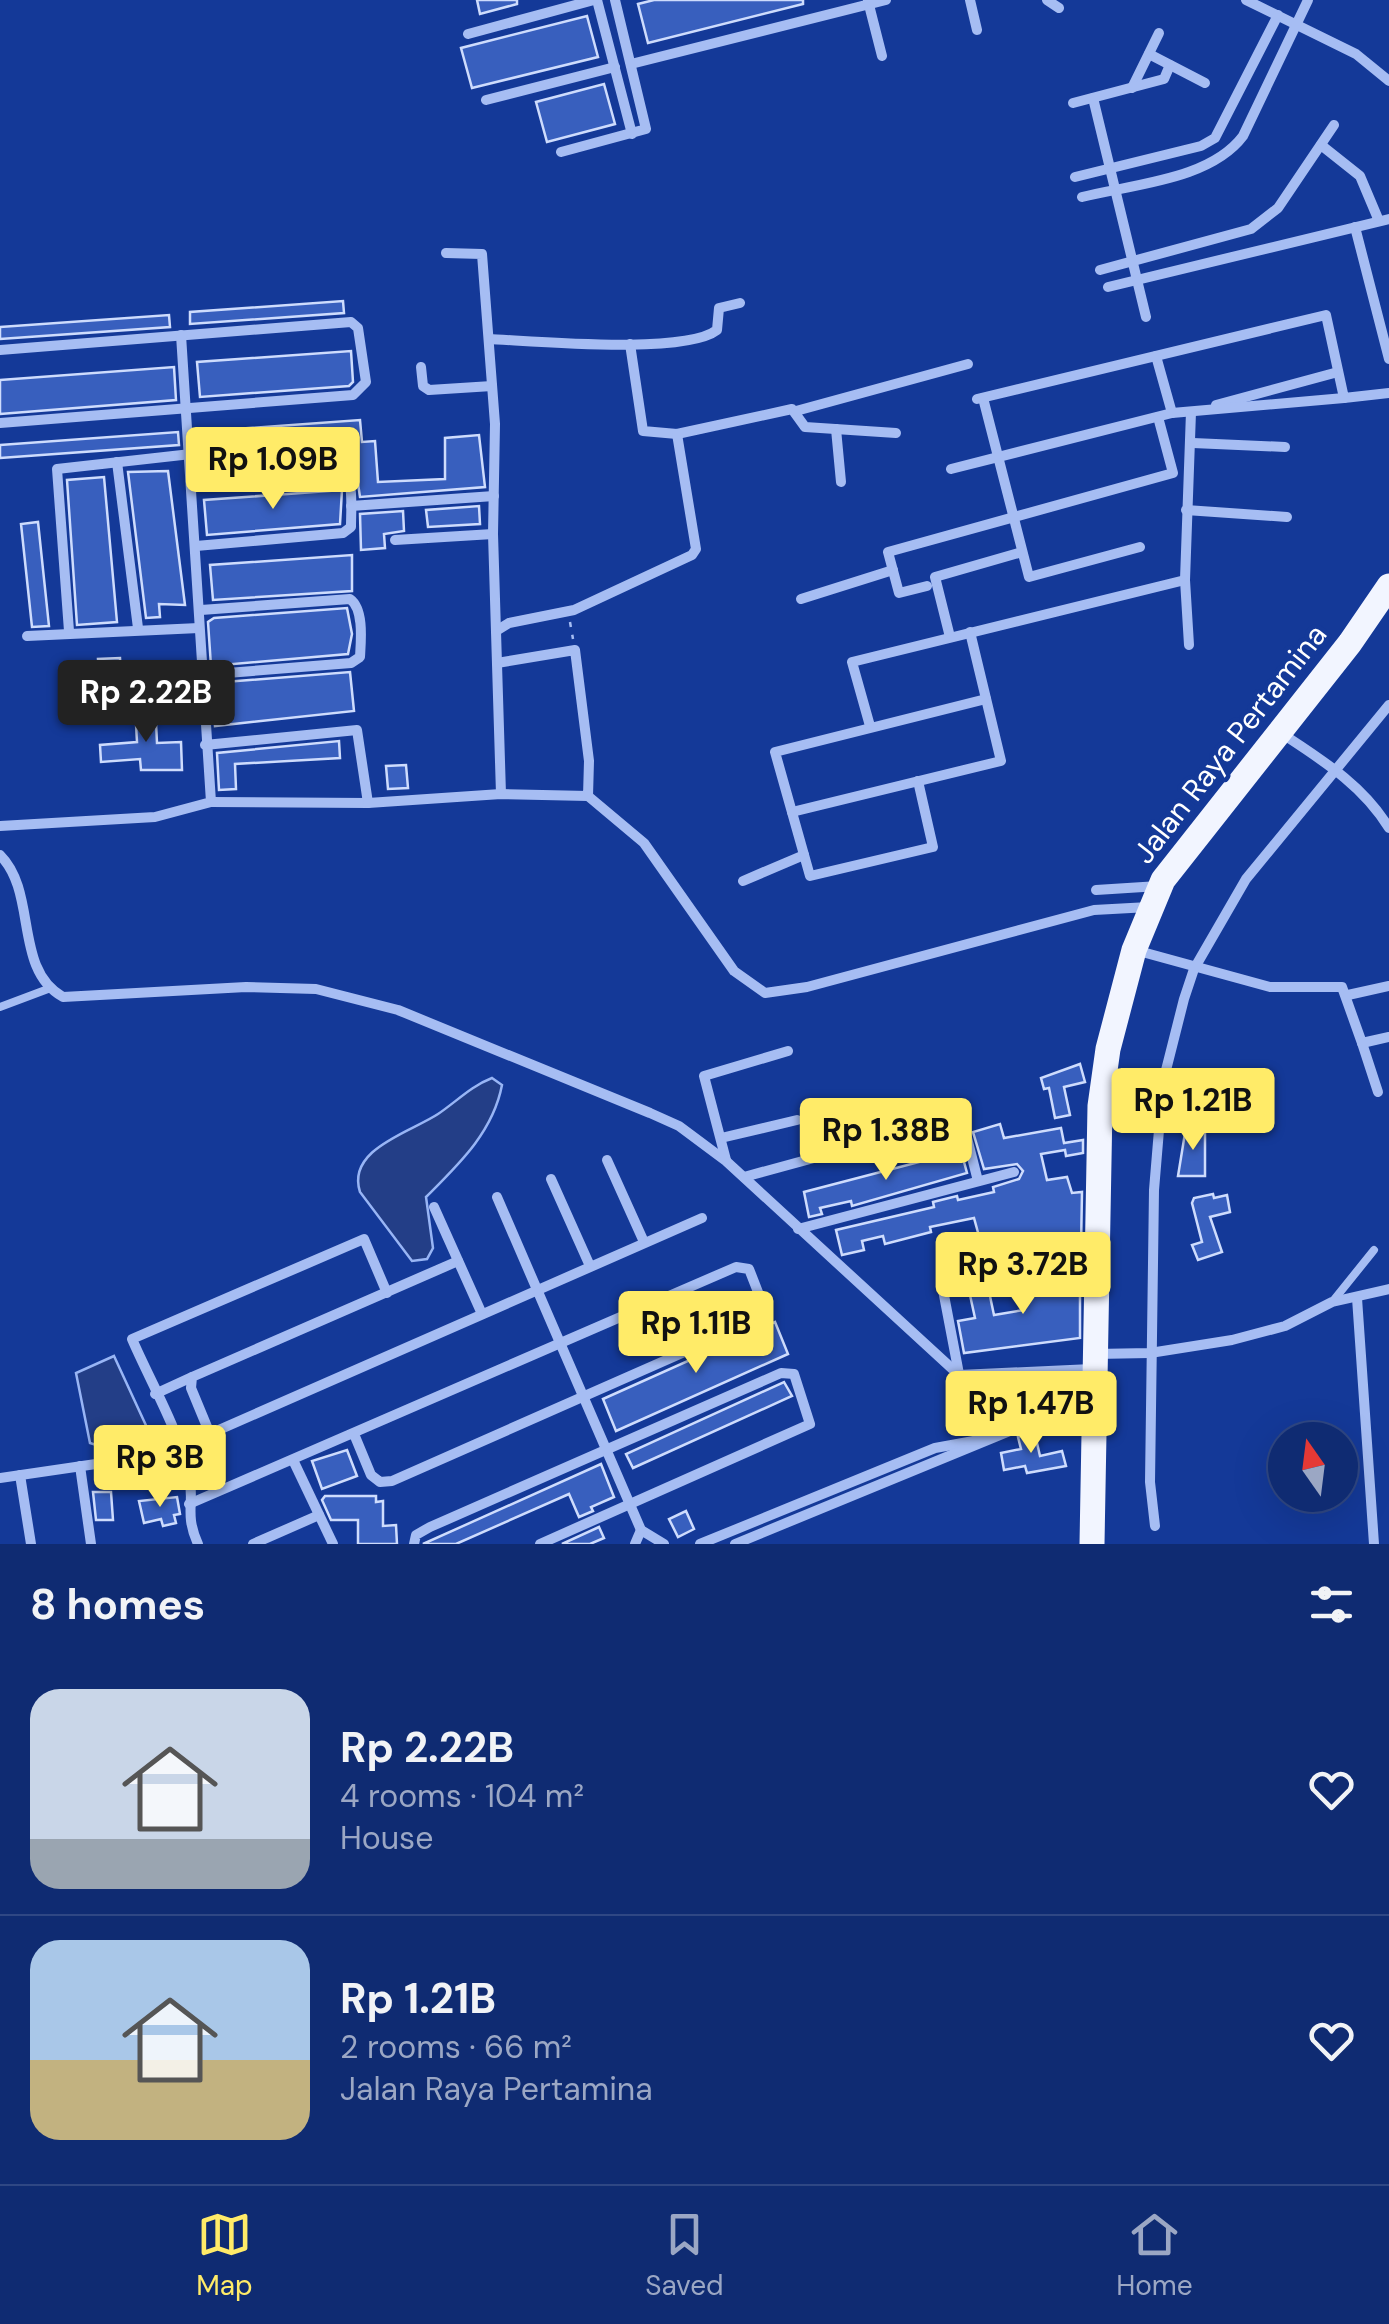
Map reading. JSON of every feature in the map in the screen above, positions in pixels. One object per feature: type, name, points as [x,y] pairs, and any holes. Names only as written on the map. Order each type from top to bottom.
[{"type":"main road","name":"Jalan Raya Pertamina","points":[[1092,1544],[1102,1092],[1142,953],[1154,896],[1389,586]]},
{"type":"street","points":[[468,34],[563,4],[596,0],[632,134]]},
{"type":"street","points":[[560,152],[632,134],[646,126],[614,0]]},
{"type":"street","points":[[631,64],[886,0]]},
{"type":"street","points":[[970,0],[977,30]]},
{"type":"street","points":[[1047,0],[1060,8]]},
{"type":"street","points":[[1246,0],[1356,54],[1389,80]]},
{"type":"street","points":[[1082,197],[1210,165],[1230,154],[1308,0]]},
{"type":"street","points":[[868,2],[882,56]]},
{"type":"street","points":[[1075,178],[1201,146],[1216,138],[1278,16]]},
{"type":"street","points":[[1132,88],[1159,34]]},
{"type":"street","points":[[1149,54],[1205,83]]},
{"type":"street","points":[[1073,103],[1164,79],[1170,64]]},
{"type":"street","points":[[486,100],[615,68]]},
{"type":"street","points":[[1093,98],[1146,317]]},
{"type":"street","points":[[1100,270],[1251,229],[1278,208],[1334,125]]},
{"type":"street","points":[[1108,287],[1384,220],[1360,176],[1321,145]]},
{"type":"street","points":[[1355,227],[1389,359]]},
{"type":"street","points":[[446,253],[480,252],[489,340],[501,794]]},
{"type":"street","points":[[1372,296],[1389,292]]},
{"type":"street","points":[[489,340],[630,344],[712,334],[717,330],[719,308],[740,303]]},
{"type":"street","points":[[1140,547],[1028,577],[980,398],[1326,315],[1344,398]]},
{"type":"street","points":[[0,350],[354,323],[366,382],[354,395],[0,423]]},
{"type":"street","points":[[181,336],[189,410],[211,802]]},
{"type":"street","points":[[630,344],[643,431],[677,434],[796,411],[968,364]]},
{"type":"street","points":[[1156,356],[1172,413]]},
{"type":"street","points":[[421,366],[424,386],[429,390],[492,386]]},
{"type":"street","points":[[1191,412],[1338,372]]},
{"type":"street","points":[[951,469],[1172,413],[1389,393]]},
{"type":"street","points":[[796,411],[805,427],[896,432]]},
{"type":"street","points":[[1190,645],[1185,580],[1186,510],[1193,443],[1191,412]]},
{"type":"street","points":[[927,586],[899,593],[888,552],[1172,474],[1158,417]]},
{"type":"street","points":[[836,429],[841,482]]},
{"type":"street","points":[[496,631],[509,623],[574,610],[695,552],[677,434]]},
{"type":"street","points":[[1193,443],[1285,448]]},
{"type":"street","points":[[69,632],[57,470],[191,454]]},
{"type":"street","points":[[117,462],[138,628]]},
{"type":"street","points":[[192,480],[342,468],[348,477],[351,506],[351,527],[343,533],[196,546]]},
{"type":"street","points":[[351,506],[494,496]]},
{"type":"street","points":[[1186,510],[1287,517]]},
{"type":"street","points":[[395,540],[493,534]]},
{"type":"street","points":[[950,637],[936,578],[1022,552]]},
{"type":"street","points":[[801,599],[893,570]]},
{"type":"street","points":[[870,726],[852,662],[1185,580]]},
{"type":"street","points":[[200,610],[350,598],[358,610],[360,647],[360,658],[351,663],[202,675]]},
{"type":"street","points":[[27,636],[200,628]]},
{"type":"street","points":[[792,812],[1001,760],[970,632]]},
{"type":"street","points":[[497,663],[576,650],[589,761],[588,796]]},
{"type":"street","points":[[918,781],[933,846],[810,876],[776,752],[986,698]]},
{"type":"street","points":[[1156,1526],[1150,1500],[1146,1353],[1154,1190],[1162,1082],[1194,968],[1246,879],[1389,704]]},
{"type":"street","points":[[205,745],[356,730],[368,804]]},
{"type":"street","points":[[1280,732],[1337,770],[1374,804],[1389,828]]},
{"type":"street","points":[[0,826],[155,817],[211,802],[368,804],[501,794],[588,796],[644,843],[734,970],[765,994],[807,987],[1154,896]]},
{"type":"street","points":[[0,855],[14,869],[29,940],[48,989],[72,1000],[246,987],[316,989],[364,999],[650,1112],[679,1126],[744,1177],[959,1376],[1146,1353],[1284,1326],[1332,1302],[1389,1289]]},
{"type":"street","points":[[743,881],[804,855]]},
{"type":"street","points":[[1096,890],[1154,896]]},
{"type":"street","points":[[1142,953],[1270,986],[1335,985],[1348,995],[1378,1092]]},
{"type":"street","points":[[1348,995],[1389,986]]},
{"type":"street","points":[[1362,1043],[1389,1037]]},
{"type":"street","points":[[726,1162],[703,1080],[706,1072],[788,1051]]},
{"type":"street","points":[[721,1138],[797,1120]]},
{"type":"street","points":[[744,1177],[953,1120],[967,1138],[978,1181]]},
{"type":"street","points":[[607,1160],[644,1242]]},
{"type":"street","points":[[798,1229],[1014,1172]]},
{"type":"street","points":[[552,1180],[590,1266]]},
{"type":"street","points":[[496,1198],[640,1530],[664,1544]]},
{"type":"street","points":[[434,1207],[482,1314]]},
{"type":"street","points":[[0,1478],[179,1448],[702,1218]]},
{"type":"street","points":[[198,1544],[188,1520],[189,1476],[132,1339],[364,1239],[387,1292]]},
{"type":"street","points":[[156,1394],[458,1262]]},
{"type":"street","points":[[189,1504],[736,1267],[746,1266],[752,1275],[764,1316],[385,1483],[371,1476],[354,1434]]},
{"type":"street","points":[[959,1376],[943,1285],[955,1269],[1096,1269]]},
{"type":"street","points":[[1357,1298],[1374,1544]]},
{"type":"street","points":[[414,1544],[421,1532],[782,1373],[790,1371],[796,1376],[810,1424],[540,1544]]},
{"type":"street","points":[[192,1378],[210,1434]]},
{"type":"street","points":[[735,1544],[1093,1397]]},
{"type":"street","points":[[706,1543],[934,1448],[965,1439],[996,1438]]},
{"type":"street","points":[[294,1460],[333,1544]]},
{"type":"street","points":[[80,1466],[91,1544]]},
{"type":"street","points":[[20,1475],[31,1544]]},
{"type":"street","points":[[253,1544],[319,1515]]},
{"type":"street","points":[[636,1544],[640,1530]]},
{"type":"lane","points":[[0,1006],[48,989]]},
{"type":"lane","points":[[1332,1302],[1374,1250]]},
{"type":"path","points":[[574,610],[569,615],[576,650]]},
{"type":"water","points":[[492,1078],[502,1085],[498,1102],[473,1146],[426,1197],[433,1248],[427,1259],[412,1261],[360,1192],[358,1177],[362,1164],[384,1144]]},
{"type":"water","points":[[114,1356],[149,1432],[96,1445],[90,1443],[76,1373]]},
{"type":"building","points":[[477,0],[517,0],[517,4],[480,14]]},
{"type":"building","points":[[654,0],[803,0],[803,4],[648,43],[638,4]]},
{"type":"building","points":[[587,16],[598,57],[472,88],[461,48]]},
{"type":"building","points":[[604,84],[615,124],[547,142],[536,102]]},
{"type":"building","points":[[343,301],[344,313],[190,324],[190,312]]},
{"type":"building","points":[[169,315],[170,327],[0,339],[0,327]]},
{"type":"building","points":[[351,351],[353,382],[349,386],[200,397],[197,362]]},
{"type":"building","points":[[174,367],[176,400],[0,414],[0,380]]},
{"type":"building","points":[[360,420],[362,442],[375,441],[378,482],[445,479],[445,438],[479,435],[485,487],[360,497],[354,456],[198,467],[196,432]]},
{"type":"building","points":[[178,432],[179,445],[0,458],[0,445]]},
{"type":"building","points":[[168,471],[185,605],[159,604],[160,617],[146,618],[128,472]]},
{"type":"building","points":[[104,477],[117,622],[77,625],[67,480]]},
{"type":"building","points":[[342,490],[340,524],[207,535],[204,500]]},
{"type":"building","points":[[479,506],[480,524],[428,527],[426,510]]},
{"type":"building","points":[[403,511],[404,531],[384,534],[385,548],[361,550],[360,514]]},
{"type":"building","points":[[38,522],[49,626],[32,627],[21,524]]},
{"type":"building","points":[[352,555],[352,591],[213,600],[210,565]]},
{"type":"building","points":[[347,608],[352,634],[348,654],[211,666],[208,622],[214,618]]},
{"type":"building","points":[[120,658],[121,676],[99,677],[98,659]]},
{"type":"building","points":[[350,672],[354,711],[215,726],[212,683]]},
{"type":"building","points":[[194,677],[196,711],[163,713],[161,679]]},
{"type":"building","points":[[155,703],[157,743],[181,742],[182,770],[141,770],[140,759],[101,762],[100,745],[137,742],[135,705]]},
{"type":"building","points":[[339,741],[340,758],[235,764],[236,789],[219,790],[217,753]]},
{"type":"building","points":[[406,765],[408,788],[388,789],[386,766]]},
{"type":"building","points":[[1080,1064],[1085,1082],[1064,1087],[1070,1115],[1055,1118],[1049,1088],[1044,1089],[1041,1078]]},
{"type":"building","points":[[1000,1124],[1004,1138],[1061,1128],[1064,1143],[1083,1140],[1083,1153],[1066,1156],[1065,1150],[1041,1154],[1047,1180],[1067,1177],[1072,1193],[1082,1192],[1081,1248],[1075,1249],[1074,1235],[1047,1238],[1050,1260],[1017,1260],[1015,1249],[985,1258],[974,1218],[930,1227],[931,1232],[885,1244],[883,1236],[862,1241],[864,1250],[842,1255],[836,1230],[934,1207],[933,1202],[957,1196],[958,1200],[994,1192],[993,1187],[1019,1179],[1023,1171],[1017,1164],[984,1169],[973,1132]]},
{"type":"building","points":[[1186,1127],[1205,1127],[1205,1176],[1178,1176]]},
{"type":"building","points":[[961,1151],[967,1173],[852,1206],[851,1201],[820,1208],[822,1214],[809,1217],[804,1192]]},
{"type":"building","points":[[1213,1194],[1214,1198],[1227,1195],[1230,1212],[1210,1217],[1222,1252],[1198,1260],[1192,1245],[1202,1242],[1192,1203],[1194,1198]]},
{"type":"building","points":[[1022,1278],[1053,1278],[1054,1286],[1080,1285],[1080,1338],[964,1353],[958,1321],[975,1318],[968,1286],[987,1282],[994,1315],[1024,1310]]},
{"type":"building","points":[[775,1322],[788,1354],[616,1431],[603,1399]]},
{"type":"building","points":[[784,1382],[792,1396],[633,1468],[626,1454]]},
{"type":"building","points":[[1034,1430],[1040,1456],[1062,1451],[1066,1466],[1027,1473],[1025,1466],[1004,1470],[1001,1453],[1021,1449],[1018,1437]]},
{"type":"building","points":[[347,1450],[357,1476],[322,1489],[312,1461]]},
{"type":"building","points":[[601,1464],[614,1497],[591,1507],[593,1511],[579,1517],[569,1494],[456,1544],[423,1544]]},
{"type":"building","points":[[93,1492],[111,1492],[113,1520],[96,1520]]},
{"type":"building","points":[[325,1496],[376,1496],[376,1502],[383,1501],[383,1526],[396,1525],[397,1544],[358,1544],[358,1520],[331,1520],[322,1500]]},
{"type":"building","points":[[177,1497],[180,1514],[174,1515],[176,1523],[163,1526],[161,1519],[144,1523],[139,1501]]},
{"type":"building","points":[[686,1511],[694,1529],[678,1537],[669,1519]]},
{"type":"building","points":[[599,1527],[604,1538],[590,1544],[562,1544]]}]
